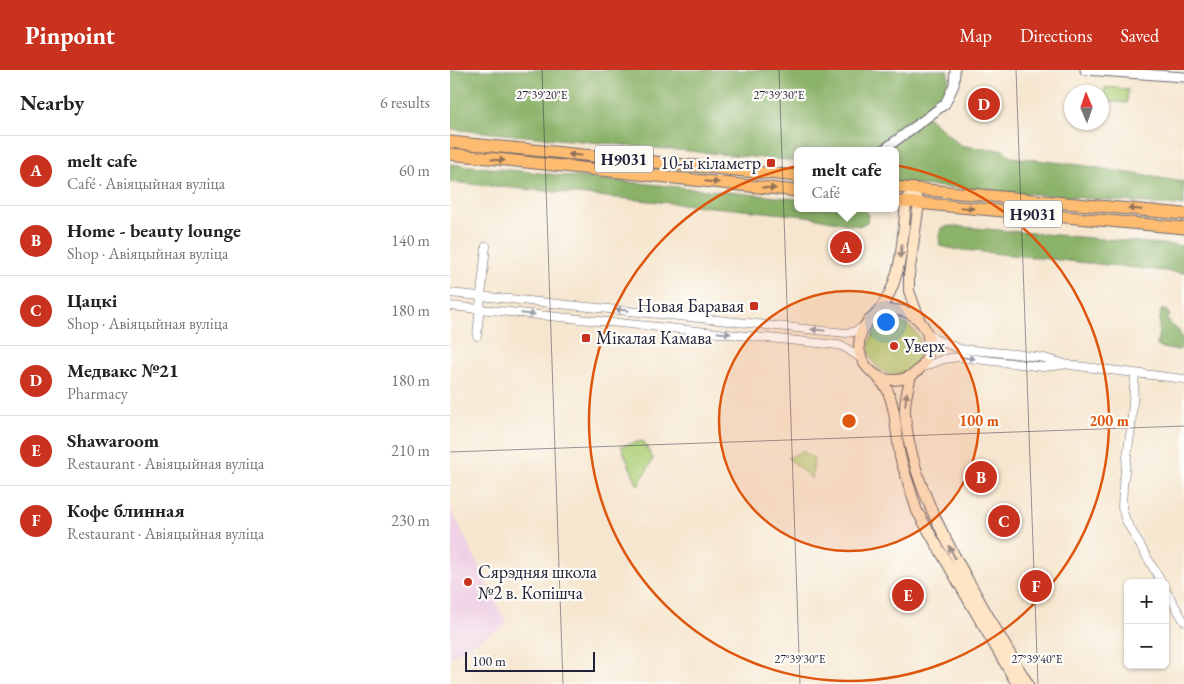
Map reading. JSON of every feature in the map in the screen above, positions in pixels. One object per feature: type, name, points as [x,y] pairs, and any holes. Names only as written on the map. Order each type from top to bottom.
[{"type":"main road","name":"Н9031","points":[[450,142],[794,176]]},
{"type":"main road","name":"Н9031","points":[[450,154],[794,191]]},
{"type":"main road","name":"Н9031","points":[[899,187],[1184,214]]},
{"type":"main road","points":[[876,375],[893,380],[911,376],[921,368],[929,352],[929,343],[909,290],[909,276],[919,204],[913,189],[900,202],[899,269],[895,282],[884,305],[865,326],[859,343],[863,360],[887,389],[891,400],[900,457],[917,511],[1017,684]]},
{"type":"main road","name":"Н9031","points":[[900,202],[1184,228]]},
{"type":"main road","points":[[874,317],[884,312],[897,310],[910,314],[923,327]]},
{"type":"main road","points":[[911,376],[905,402],[905,413],[913,463],[933,514],[955,557],[1028,684]]},
{"type":"street","points":[[887,147],[944,104],[954,85],[955,70]]},
{"type":"street","points":[[1085,70],[1184,77]]},
{"type":"street","points":[[477,336],[486,246]]},
{"type":"street","points":[[450,293],[846,333],[865,326]]},
{"type":"street","points":[[450,306],[838,345],[846,348],[863,360]]},
{"type":"street","points":[[923,327],[935,339],[952,347],[1044,358],[1069,365],[1184,379]]},
{"type":"street","points":[[921,368],[944,359],[959,357],[1044,367],[1069,365]]},
{"type":"street","points":[[1135,374],[1132,428],[1123,486],[1122,508],[1126,521],[1160,579]]},
{"type":"street","points":[[1169,596],[1184,621]]},
{"type":"shaded area","name":"Сярэдняя школа №2 в. Копішча","points":[[450,507],[507,624],[450,657]]},
{"type":"green space","points":[[450,70],[947,70],[948,84],[946,90],[940,100],[925,114],[960,145],[1004,150],[1011,157],[1080,165],[1184,182],[1184,206],[899,183],[899,147],[794,147],[794,161],[450,129]]},
{"type":"green space","points":[[1109,87],[1128,89],[1127,103],[1109,101]]},
{"type":"green space","points":[[450,164],[794,199],[794,212],[866,212],[868,215],[867,222],[859,226],[806,216],[450,182]]},
{"type":"green space","points":[[951,226],[1184,246],[1184,273],[940,246],[939,235],[941,228]]},
{"type":"green space","points":[[1161,310],[1166,310],[1170,315],[1166,318],[1171,323],[1170,325],[1177,329],[1181,335],[1180,350],[1157,346]]},
{"type":"green space","points":[[890,322],[900,322],[914,329],[921,343],[921,353],[914,367],[900,374],[890,374],[880,370],[873,363],[869,353],[869,343],[873,333],[880,326]]},
{"type":"green space","points":[[643,441],[653,459],[638,486],[621,446]]},
{"type":"green space","points":[[803,451],[814,459],[812,479],[788,458]]},
{"type":"place","name":"Медвакс №21","points":[[984,104]]},
{"type":"place","name":"10-ы кіламетр","points":[[771,163]]},
{"type":"place","name":"melt cafe","points":[[846,247]]},
{"type":"place","name":"Новая Баравая","points":[[754,306]]},
{"type":"place","name":"Мікалая Камава","points":[[586,338]]},
{"type":"place","name":"Уверх","points":[[894,346]]},
{"type":"place","name":"Home - beauty lounge","points":[[981,477]]},
{"type":"place","name":"Цацкi","points":[[1004,521]]},
{"type":"place","name":"Сярэдняя школа №2 в. Копішча","points":[[468,582]]},
{"type":"place","name":"Кофе блинная","points":[[1036,586]]},
{"type":"place","name":"Shawaroom","points":[[908,595]]}]
